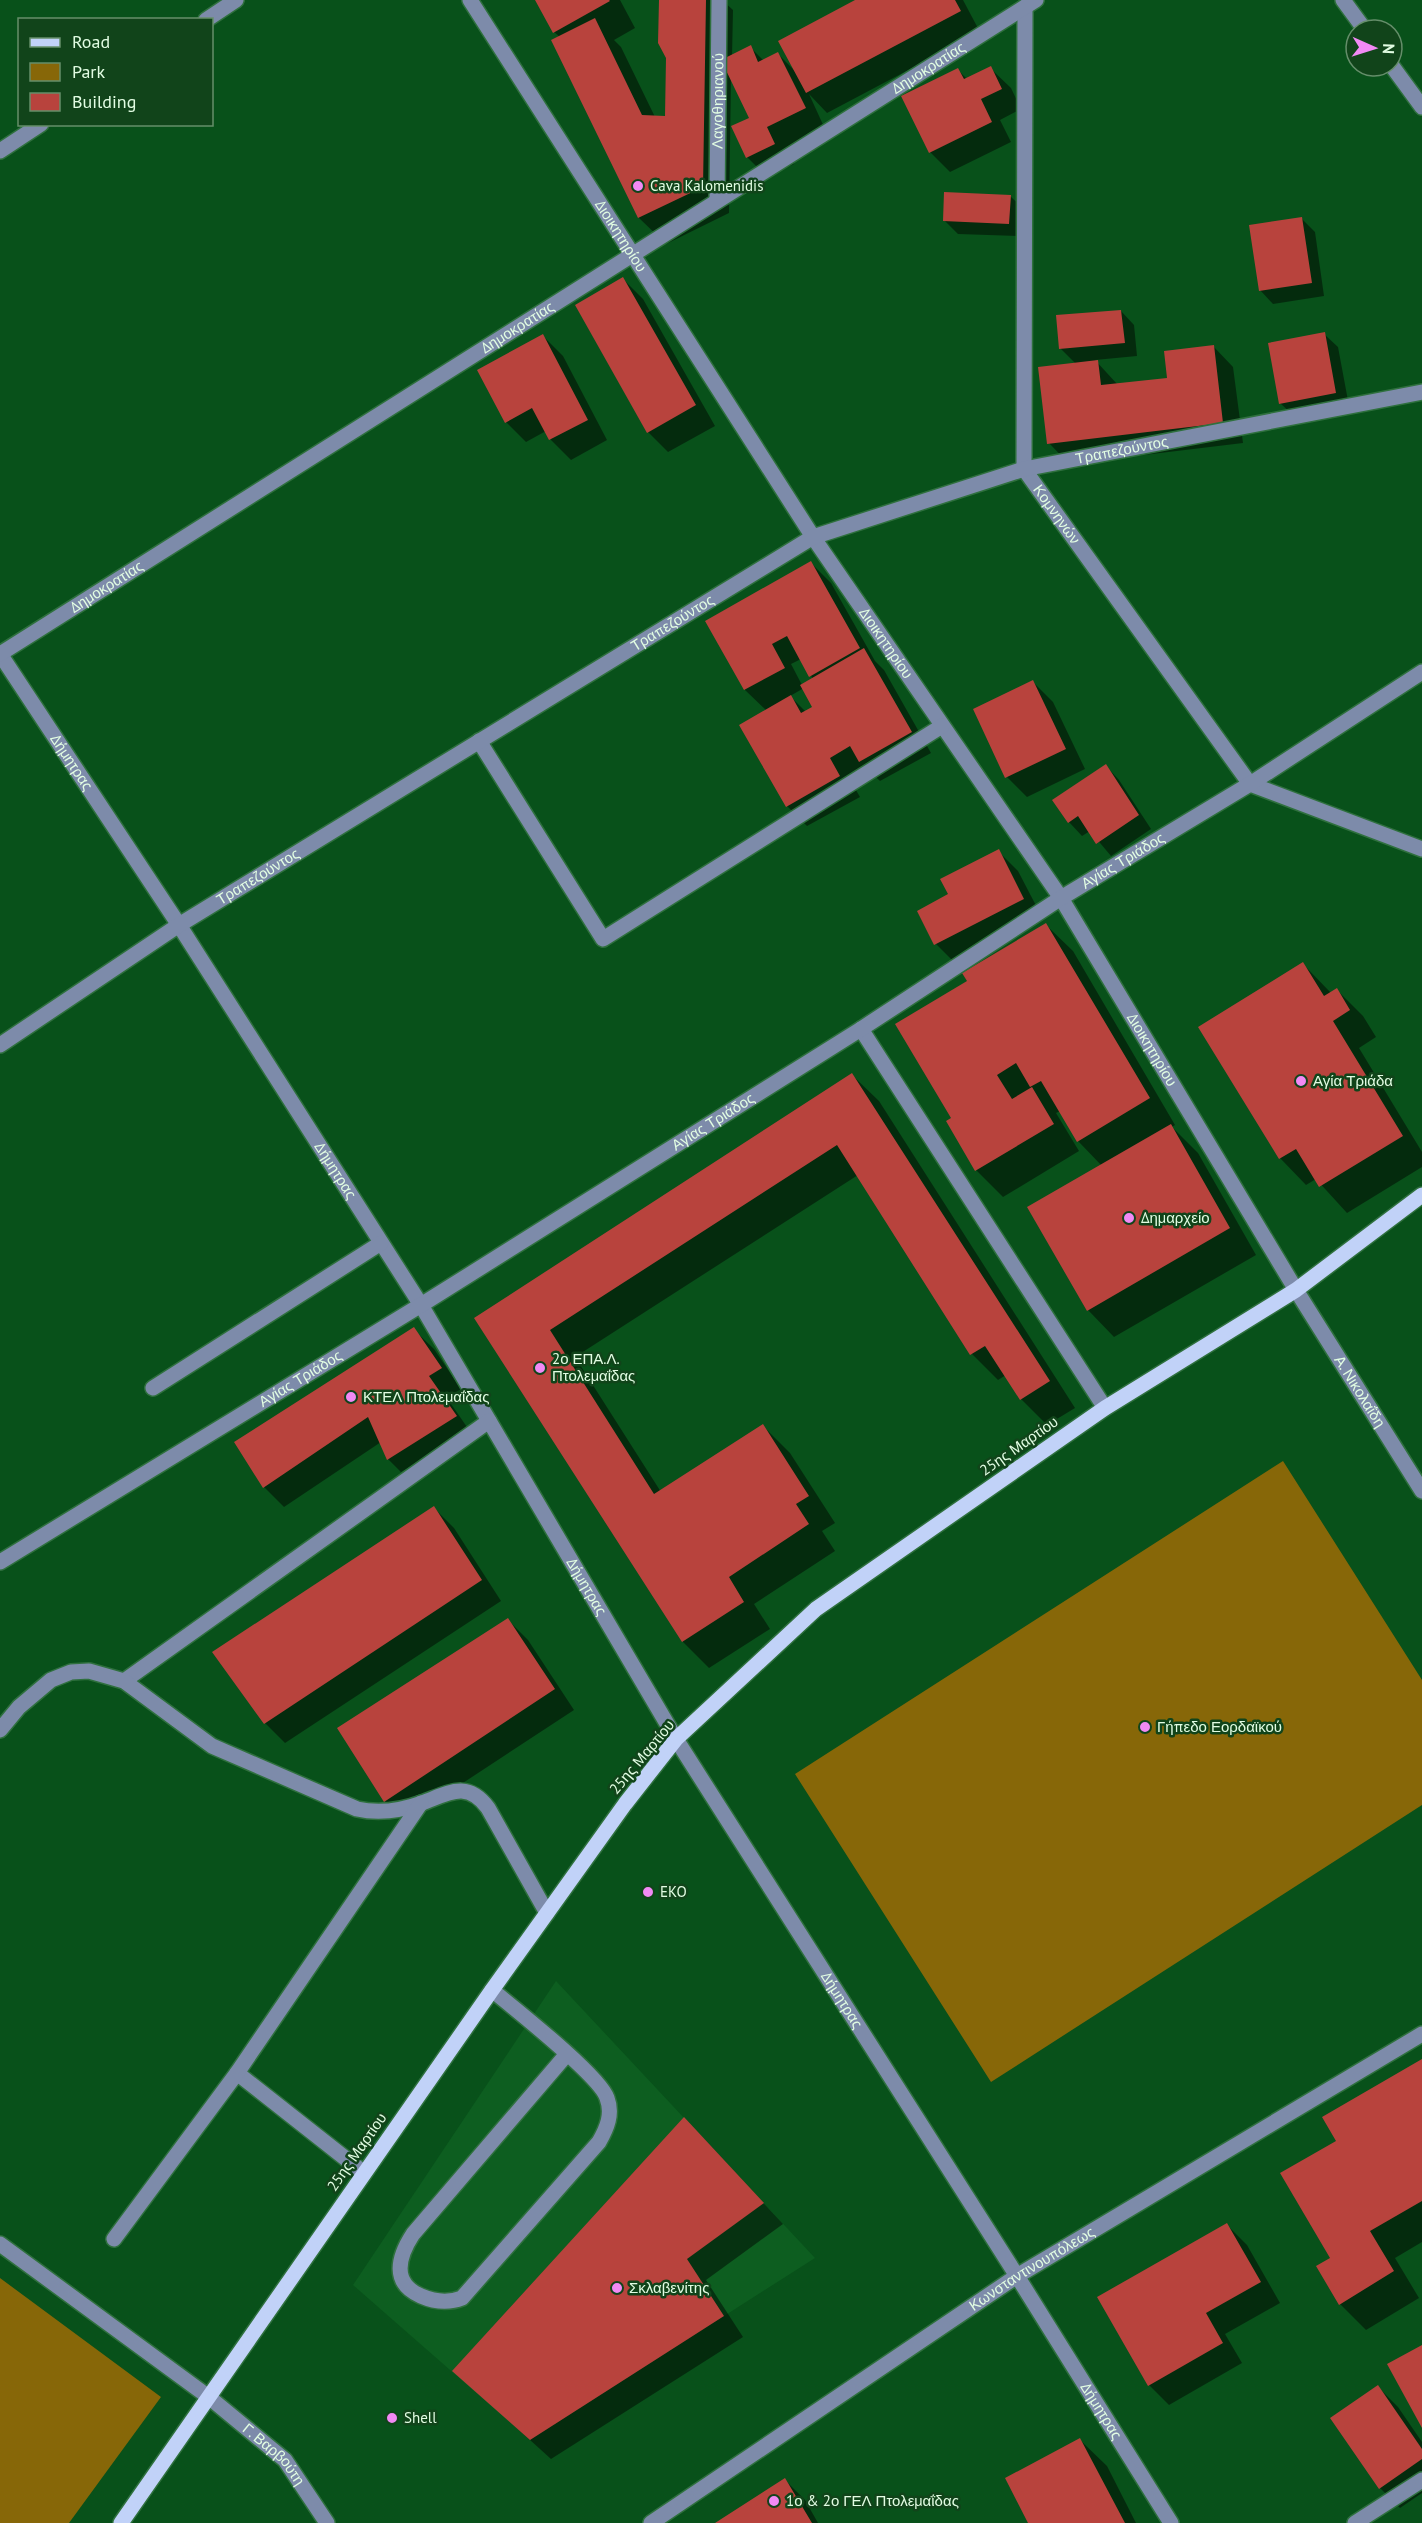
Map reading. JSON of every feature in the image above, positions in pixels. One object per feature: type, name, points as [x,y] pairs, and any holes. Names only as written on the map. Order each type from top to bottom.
[{"type":"main road","name":"25ης Μαρτίου","points":[[121,2523],[492,1990],[625,1804],[676,1739],[816,1609],[1105,1408],[1296,1290],[1422,1195]]},
{"type":"street","points":[[209,18],[236,0]]},
{"type":"street","name":"Διοικητηρίου","points":[[470,0],[813,537],[1060,898],[1296,1290]]},
{"type":"street","name":"Λαγοθηριανού","points":[[717,201],[719,0]]},
{"type":"street","points":[[1343,0],[1356,18]]},
{"type":"street","name":"Δημοκρατίας","points":[[0,654],[1030,3]]},
{"type":"street","name":"Κομνηνών","points":[[1030,3],[1024,469],[1250,784]]},
{"type":"street","points":[[1401,78],[1422,107]]},
{"type":"street","points":[[0,151],[39,126]]},
{"type":"street","name":"Τραπεζούντος","points":[[0,1044],[179,925],[813,537],[1024,469],[1422,392]]},
{"type":"street","name":"Δήμητρας","points":[[0,654],[179,925],[421,1305],[676,1739],[1171,2523]]},
{"type":"street","name":"Αγίας Τριάδος","points":[[0,1562],[421,1305],[861,1029],[1060,898],[1250,784],[1422,672]]},
{"type":"street","points":[[479,741],[603,939],[942,726]]},
{"type":"street","points":[[1250,784],[1422,849]]},
{"type":"street","points":[[861,1029],[1105,1408]]},
{"type":"street","points":[[153,1388],[381,1243]]},
{"type":"street","name":"Α. Νικολαΐδη","points":[[1296,1290],[1422,1491]]},
{"type":"street","points":[[124,1681],[489,1420]]},
{"type":"street","points":[[0,1730],[19,1707],[61,1674],[89,1671],[124,1681],[212,1746],[357,1809],[382,1812],[458,1791],[472,1793],[480,1798],[547,1913]]},
{"type":"street","points":[[114,2239],[237,2073],[421,1803]]},
{"type":"street","points":[[492,1990],[567,2054],[602,2086],[608,2100],[609,2121],[599,2142],[462,2298],[441,2301],[428,2299],[409,2290],[403,2282],[400,2265],[401,2256],[410,2240],[567,2054]]},
{"type":"street","name":"Κωνσταντινουπόλεως","points":[[651,2523],[1017,2276],[1422,2034]]},
{"type":"street","points":[[237,2073],[364,2173]]},
{"type":"street","name":"Γ. Βαρβούτη","points":[[0,2244],[210,2398],[285,2460],[327,2523]]},
{"type":"street","points":[[1355,2523],[1422,2480]]},
{"type":"shaded area","points":[[556,1981],[815,2258],[530,2440],[353,2285]]},
{"type":"green space","name":"Γήπεδο Εορδαϊκού","points":[[1283,1461],[1422,1680],[1422,1805],[991,2082],[795,1774]]},
{"type":"green space","points":[[0,2278],[161,2397],[69,2523],[0,2523]]},
{"type":"building","points":[[535,0],[609,0],[610,1],[553,33]]},
{"type":"building","points":[[659,0],[706,0],[703,187],[638,218],[551,40],[595,18],[642,115],[665,116],[666,58],[658,43]]},
{"type":"building","points":[[855,0],[955,0],[961,11],[806,93],[778,41]]},
{"type":"building","points":[[751,45],[758,62],[778,52],[806,108],[767,127],[775,144],[746,158],[731,126],[749,118],[721,60]]},
{"type":"building","points":[[991,66],[1002,89],[981,99],[992,122],[929,153],[901,96],[958,68],[964,79]]},
{"type":"building","points":[[944,192],[1011,195],[1009,224],[943,221]]},
{"type":"building","points":[[1302,217],[1312,283],[1259,291],[1249,225]]},
{"type":"building","points":[[623,277],[696,405],[647,433],[575,305]]},
{"type":"building","points":[[1121,310],[1125,343],[1059,349],[1056,315]]},
{"type":"building","points":[[1325,332],[1336,393],[1279,404],[1268,343]]},
{"type":"building","points":[[543,334],[588,420],[549,440],[532,408],[505,423],[477,370]]},
{"type":"building","points":[[1214,345],[1223,423],[1047,444],[1038,367],[1098,360],[1101,385],[1167,378],[1164,351]]},
{"type":"building","points":[[811,561],[860,648],[809,677],[787,636],[772,644],[785,668],[744,690],[705,621]]},
{"type":"building","points":[[864,648],[912,732],[859,762],[850,746],[830,758],[840,776],[786,807],[739,725],[791,695],[801,713],[812,707],[800,685]]},
{"type":"building","points":[[1033,680],[1066,749],[1005,778],[973,709]]},
{"type":"building","points":[[1106,764],[1139,815],[1096,844],[1078,816],[1068,823],[1052,800]]},
{"type":"building","points":[[999,849],[1024,899],[934,945],[917,911],[948,894],[940,879]]},
{"type":"building","points":[[1046,923],[1150,1098],[1077,1142],[1041,1081],[1030,1087],[1016,1063],[997,1075],[1012,1099],[1032,1087],[1054,1124],[975,1171],[946,1121],[951,1118],[895,1024],[967,981],[962,973]]},
{"type":"building","name":"Αγία Τριάδα","points":[[1303,962],[1324,996],[1337,988],[1350,1010],[1333,1021],[1403,1136],[1319,1187],[1296,1149],[1279,1159],[1198,1027]]},
{"type":"building","name":"2ο ΕΠΑ.Λ. Πτολεμαΐδας","points":[[852,1073],[1050,1381],[1020,1400],[985,1346],[970,1355],[837,1145],[550,1330],[654,1494],[763,1424],[809,1496],[796,1504],[809,1524],[729,1577],[744,1602],[682,1642],[474,1318]]},
{"type":"building","name":"Δημαρχείο","points":[[1171,1124],[1230,1228],[1087,1311],[1027,1207]]},
{"type":"building","name":"ΚΤΕΛ Πτολεμαΐδας","points":[[414,1327],[442,1368],[429,1376],[457,1416],[387,1460],[368,1417],[263,1488],[234,1442]]},
{"type":"building","points":[[434,1506],[482,1580],[264,1724],[212,1652]]},
{"type":"building","points":[[508,1618],[555,1689],[384,1802],[337,1728]]},
{"type":"building","points":[[1422,2059],[1422,2201],[1370,2231],[1394,2271],[1339,2305],[1316,2266],[1330,2258],[1280,2173],[1336,2141],[1322,2117]]},
{"type":"building","name":"Σκλαβενίτης","points":[[684,2117],[764,2203],[687,2259],[724,2316],[530,2440],[452,2371]]},
{"type":"building","points":[[1227,2223],[1261,2282],[1206,2313],[1223,2343],[1148,2386],[1097,2297]]},
{"type":"building","points":[[1422,2345],[1422,2428],[1387,2364]]},
{"type":"building","points":[[1378,2385],[1422,2449],[1422,2459],[1379,2489],[1330,2418]]},
{"type":"building","points":[[1080,2438],[1125,2523],[1028,2523],[1005,2478]]},
{"type":"building","name":"1ο & 2ο ΓΕΛ Πτολεμαΐδας","points":[[785,2478],[812,2523],[715,2523]]},
{"type":"place","name":"Cava Kalomenidis","points":[[638,186]]},
{"type":"place","name":"Αγία Τριάδα","points":[[1301,1081]]},
{"type":"place","name":"Δημαρχείο","points":[[1129,1218]]},
{"type":"place","name":"2ο ΕΠΑ.Λ. Πτολεμαΐδας","points":[[540,1368]]},
{"type":"place","name":"ΚΤΕΛ Πτολεμαΐδας","points":[[351,1397]]},
{"type":"place","name":"Γήπεδο Εορδαϊκού","points":[[1145,1727]]},
{"type":"place","name":"EKO","points":[[648,1892]]},
{"type":"place","name":"Σκλαβενίτης","points":[[617,2288]]},
{"type":"place","name":"Shell","points":[[392,2418]]},
{"type":"place","name":"1ο & 2ο ΓΕΛ Πτολεμαΐδας","points":[[774,2501]]}]
